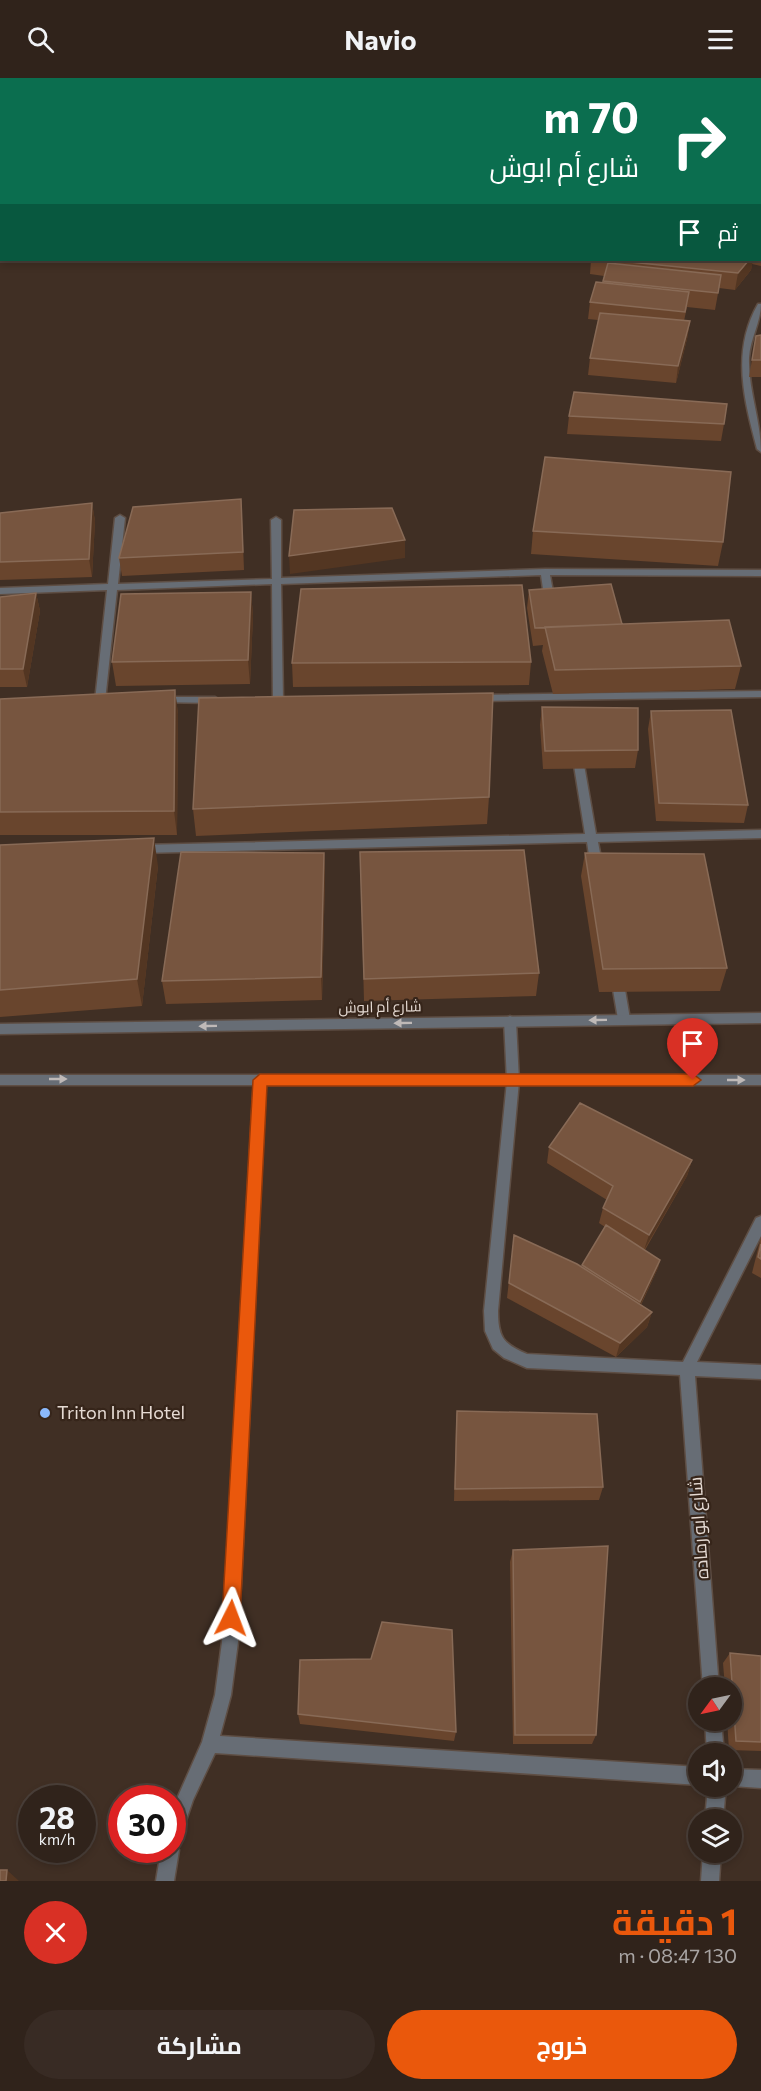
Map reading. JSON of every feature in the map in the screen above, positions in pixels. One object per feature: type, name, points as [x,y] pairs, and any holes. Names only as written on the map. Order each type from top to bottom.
[{"type":"street","points":[[760,310],[747,341],[743,378],[761,449]]},
{"type":"street","points":[[100,701],[120,518]]},
{"type":"street","points":[[276,520],[277,582],[273,700],[290,700]]},
{"type":"street","points":[[0,591],[545,572],[761,573]]},
{"type":"street","points":[[545,572],[553,618]]},
{"type":"street","points":[[463,699],[761,694]]},
{"type":"street","points":[[145,700],[224,700]]},
{"type":"street","points":[[576,744],[600,883]]},
{"type":"street","points":[[134,849],[761,834]]},
{"type":"street","points":[[614,963],[624,1019]]},
{"type":"street","name":"شارع أم ابوش","points":[[0,1029],[761,1018]]},
{"type":"street","points":[[510,1021],[513,1081],[491,1311],[490,1328],[495,1344],[509,1354],[527,1361],[761,1372]]},
{"type":"street","points":[[0,1080],[761,1080]]},
{"type":"street","points":[[186,1796],[210,1744],[223,1695],[230,1642],[260,1080]]},
{"type":"street","points":[[687,1368],[761,1222]]},
{"type":"street","name":"شارع ابو رماده","points":[[687,1368],[710,1677]]},
{"type":"street","points":[[210,1744],[688,1775]]},
{"type":"street","points":[[742,1778],[761,1779]]},
{"type":"street","points":[[165,1881],[168,1863]]},
{"type":"street","points":[[710,1881],[711,1863]]},
{"type":"building","points":[[620,261],[748,261],[738,273]]},
{"type":"building","points":[[608,263],[721,275],[718,293],[603,281]]},
{"type":"building","points":[[596,282],[689,292],[685,312],[590,302]]},
{"type":"building","points":[[600,313],[690,321],[678,366],[590,358]]},
{"type":"building","points":[[761,335],[761,360],[752,360],[756,336]]},
{"type":"building","points":[[574,392],[727,404],[724,424],[569,416]]},
{"type":"building","points":[[545,457],[731,472],[723,542],[533,531]]},
{"type":"building","points":[[241,499],[243,552],[119,558],[133,507]]},
{"type":"building","points":[[92,503],[89,559],[0,562],[0,513]]},
{"type":"building","points":[[392,508],[405,540],[289,556],[294,510]]},
{"type":"building","points":[[611,584],[622,624],[535,628],[529,590]]},
{"type":"building","points":[[522,585],[531,662],[292,663],[301,589]]},
{"type":"building","points":[[251,592],[248,660],[112,662],[121,594]]},
{"type":"building","points":[[36,593],[23,669],[0,669],[0,597]]},
{"type":"building","points":[[729,620],[741,666],[555,670],[545,627]]},
{"type":"building","points":[[175,690],[174,811],[0,812],[0,699]]},
{"type":"building","points":[[493,693],[489,797],[193,809],[199,698]]},
{"type":"building","points":[[542,707],[638,708],[638,750],[545,751]]},
{"type":"building","points":[[731,710],[748,805],[659,803],[651,711]]},
{"type":"building","points":[[154,838],[137,979],[0,990],[0,845]]},
{"type":"building","points":[[524,850],[539,973],[364,979],[360,852]]},
{"type":"building","points":[[181,852],[324,853],[321,977],[162,981]]},
{"type":"building","points":[[585,853],[704,854],[727,968],[603,969]]},
{"type":"building","points":[[580,1103],[692,1160],[649,1235],[603,1208],[613,1186],[549,1147]]},
{"type":"building","points":[[606,1225],[660,1260],[640,1302],[582,1265]]},
{"type":"building","points":[[514,1235],[577,1264],[652,1312],[620,1343],[509,1283]]},
{"type":"building","points":[[457,1411],[597,1414],[603,1487],[455,1489]]},
{"type":"building","points":[[608,1546],[596,1735],[515,1735],[513,1550]]},
{"type":"building","points":[[382,1622],[452,1630],[456,1732],[298,1714],[300,1660],[371,1659]]},
{"type":"building","points":[[730,1653],[761,1656],[761,1742],[736,1741],[735,1731],[742,1731],[742,1677],[732,1677]]},
{"type":"building","points":[[0,1870],[7,1870],[6,1881],[0,1881]]},
{"type":"place","name":"Triton Inn Hotel","points":[[45,1413]]},
{"type":"route","points":[[231,1618],[260,1080],[693,1080]]}]
